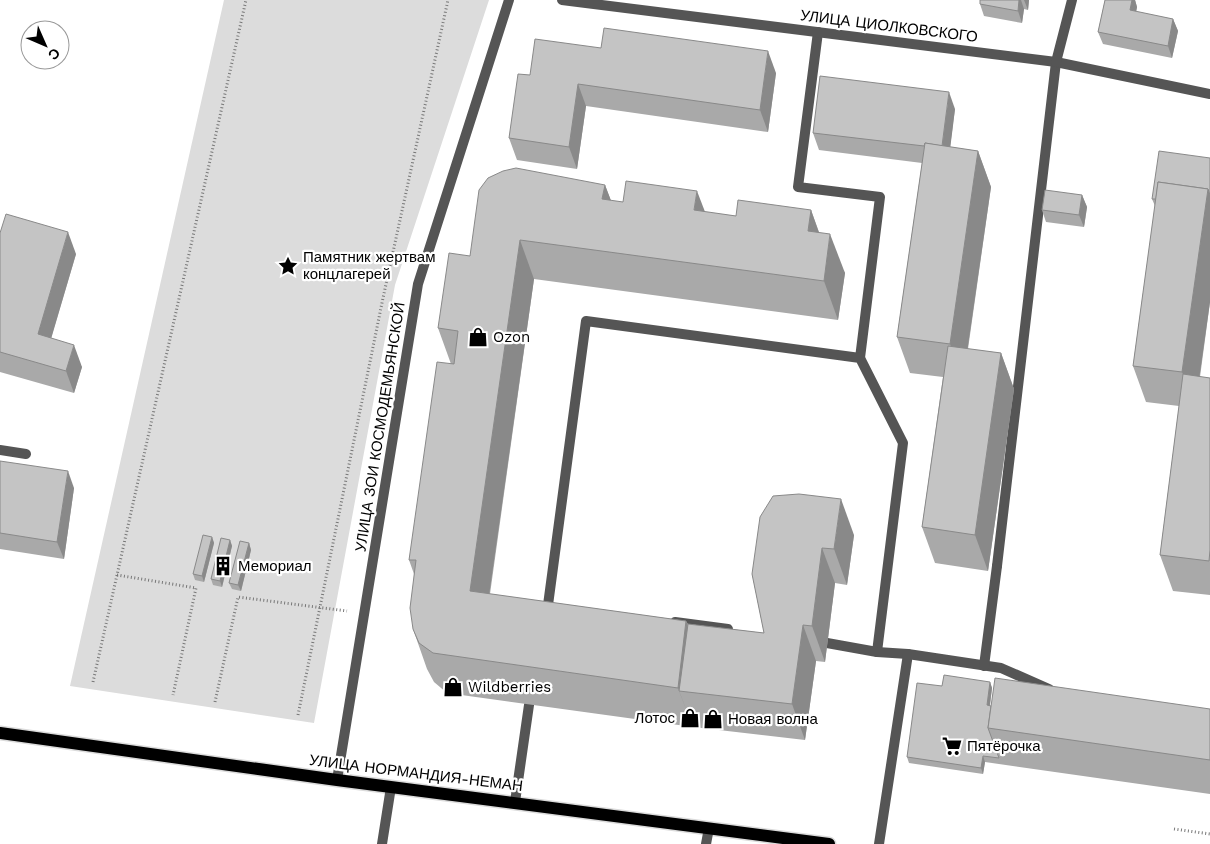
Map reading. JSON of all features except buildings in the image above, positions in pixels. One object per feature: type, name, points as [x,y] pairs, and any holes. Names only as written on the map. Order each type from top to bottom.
[{"type":"main road","name":"УЛИЦА НОРМАНДИЯ-НЕМАН","points":[[0,733],[337,780],[829,844]]},
{"type":"street","name":"УЛИЦА ЗОИ КОСМОДЕМЬЯНСКОЙ","points":[[337,780],[418,284],[509,0]]},
{"type":"street","name":"УЛИЦА ЦИОЛКОВСКОГО","points":[[562,0],[1056,62],[1210,94]]},
{"type":"street","points":[[984,666],[998,566],[1056,62],[1072,0]]},
{"type":"street","points":[[818,32],[798,187],[880,197],[860,358],[903,443],[877,652]]},
{"type":"street","points":[[550,608],[586,321],[860,358]]},
{"type":"street","points":[[0,450],[26,454]]},
{"type":"street","points":[[664,620],[742,631]]},
{"type":"street","points":[[827,643],[877,652],[908,654],[1001,668],[1056,692]]},
{"type":"street","points":[[879,844],[908,654]]},
{"type":"street","points":[[514,802],[529,705]]},
{"type":"street","points":[[382,844],[392,787]]},
{"type":"street","points":[[706,844],[709,828]]},
{"type":"path","points":[[93,682],[246,0]]},
{"type":"path","points":[[298,715],[382,298],[448,0]]},
{"type":"path","points":[[117,575],[196,588],[173,695]]},
{"type":"path","points":[[215,702],[238,597],[364,614]]},
{"type":"path","points":[[1174,829],[1210,834]]},
{"type":"shaded area","points":[[224,0],[489,0],[395,285],[314,723],[70,686]]},
{"type":"place","name":"Памятник жертвам концлагерей","points":[[288,266]]},
{"type":"place","name":"Ozon","points":[[478,337]]},
{"type":"place","name":"Мемориал","points":[[223,566]]},
{"type":"place","name":"Wildberries","points":[[453,687]]},
{"type":"place","name":"Лотос","points":[[690,718]]},
{"type":"place","name":"Новая волна","points":[[713,719]]},
{"type":"place","name":"Пятёрочка","points":[[952,746]]}]
